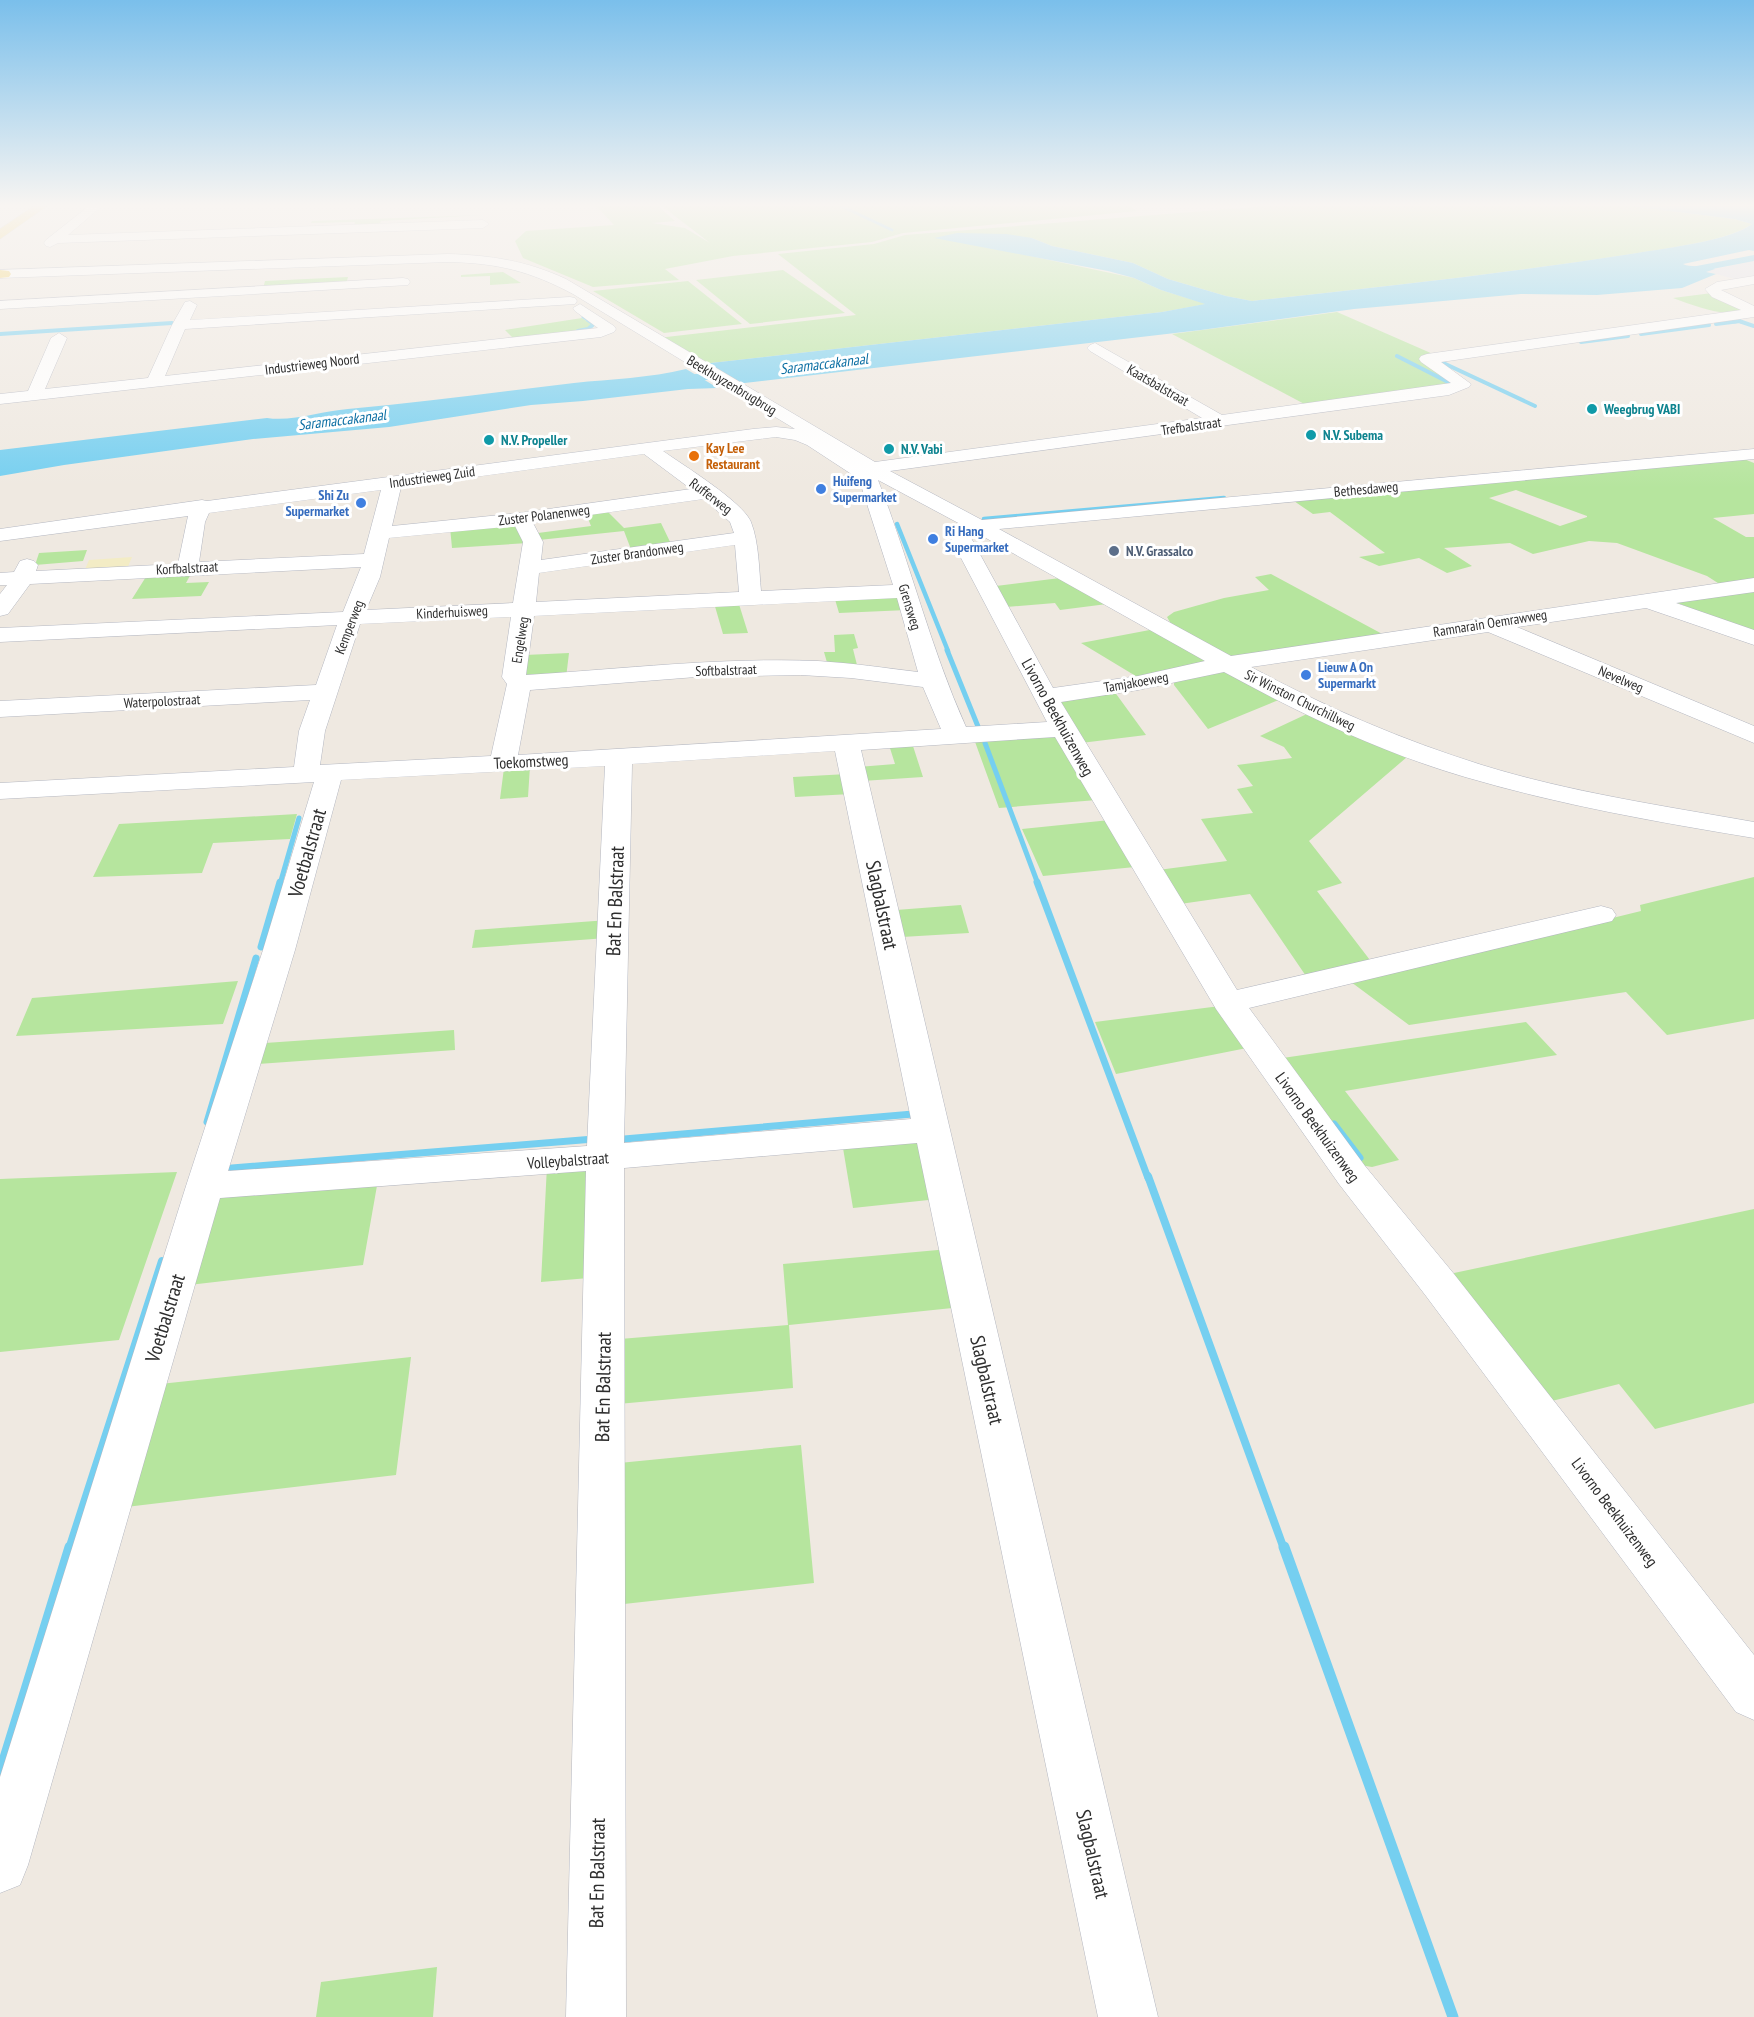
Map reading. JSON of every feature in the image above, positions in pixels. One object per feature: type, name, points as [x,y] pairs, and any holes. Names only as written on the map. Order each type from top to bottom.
[{"type":"street","points":[[23,319],[206,300]]},
{"type":"street","name":"Beekhuyzenbrugbrug","points":[[591,300],[868,470]]},
{"type":"street","points":[[1730,300],[1754,312]]},
{"type":"street","points":[[0,305],[193,301]]},
{"type":"street","points":[[154,382],[179,325],[193,301]]},
{"type":"street","points":[[179,325],[570,301]]},
{"type":"street","name":"Industrieweg Noord","points":[[0,399],[601,332],[609,329],[570,301]]},
{"type":"street","name":"Trefbalstraat","points":[[868,470],[1438,392],[1461,387],[1463,384],[1426,360],[1428,358],[1754,312]]},
{"type":"street","points":[[362,314],[407,352]]},
{"type":"street","points":[[297,318],[302,334]]},
{"type":"street","points":[[455,332],[472,346]]},
{"type":"street","points":[[34,396],[59,338]]},
{"type":"street","name":"Kaatsbalstraat","points":[[1095,348],[1221,422]]},
{"type":"street","name":"Industrieweg Zuid","points":[[0,535],[202,506],[776,432],[806,438],[868,470]]},
{"type":"street","name":"Rufferweg","points":[[647,448],[740,520],[745,537],[751,598]]},
{"type":"street","name":"Bethesdaweg","points":[[979,526],[1754,454]]},
{"type":"street","name":"Sir Winston Churchillweg","points":[[868,470],[979,526],[1227,664],[1350,725],[1474,771],[1624,807],[1754,830]]},
{"type":"street","name":"Grensweg","points":[[868,470],[933,681],[957,736]]},
{"type":"street","name":"Kemperweg","points":[[318,772],[312,731],[351,618],[369,577],[393,482]]},
{"type":"street","name":"Zuster Polanenweg","points":[[381,533],[520,519],[707,493]]},
{"type":"street","points":[[188,568],[195,522],[202,506]]},
{"type":"street","name":"Engelweg","points":[[503,762],[519,683],[514,677],[533,542],[530,533],[520,519]]},
{"type":"street","name":"Livorno Beekhuizenweg","points":[[979,526],[962,531],[960,535],[1063,729],[1228,1002],[1352,1175],[1447,1294],[1754,1695]]},
{"type":"street","points":[[0,609],[22,578],[37,530]]},
{"type":"street","name":"Zuster Brandonweg","points":[[530,568],[745,537]]},
{"type":"street","name":"Korfbalstraat","points":[[0,579],[373,560]]},
{"type":"street","name":"Ramnarain Oemrawweg","points":[[1227,664],[1488,623],[1754,585]]},
{"type":"street","name":"Kinderhuisweg","points":[[0,635],[905,591]]},
{"type":"street","points":[[1647,600],[1754,638]]},
{"type":"street","name":"Nevelweg","points":[[1488,623],[1754,735]]},
{"type":"street","name":"Tamjakoeweg","points":[[1046,697],[1138,683],[1227,664]]},
{"type":"street","name":"Softbalstraat","points":[[519,683],[699,671],[799,668],[831,669],[933,681]]},
{"type":"street","name":"Waterpolostraat","points":[[0,709],[325,692]]},
{"type":"street","name":"Toekomstweg","points":[[0,791],[619,757],[1063,729]]},
{"type":"street","name":"Slagbalstraat","points":[[846,742],[1128,2017]]},
{"type":"street","name":"Bat En Balstraat","points":[[596,2017],[605,1157],[619,757]]},
{"type":"street","name":"Voetbalstraat","points":[[0,1865],[205,1186],[279,950],[318,772]]},
{"type":"street","points":[[1228,1002],[1334,981],[1381,966],[1601,915]]},
{"type":"street","name":"Volleybalstraat","points":[[205,1186],[605,1157],[931,1130]]},
{"type":"green space","points":[[608,300],[712,300],[742,324],[664,333]]},
{"type":"green space","points":[[721,300],[826,300],[845,313],[750,324]]},
{"type":"green space","points":[[837,300],[1194,300],[1207,304],[1162,312],[693,365],[649,339],[856,315]]},
{"type":"green space","points":[[1679,300],[1726,300],[1745,310],[1727,313]]},
{"type":"green space","points":[[1337,312],[1433,354],[1454,383],[1310,407],[1172,334]]},
{"type":"green space","points":[[582,318],[593,325],[585,330],[513,338],[505,330]]},
{"type":"green space","points":[[1744,459],[1754,463],[1754,514],[1713,518],[1746,537],[1754,537],[1754,581],[1721,585],[1707,576],[1617,543],[1589,541],[1533,554],[1510,543],[1444,548],[1472,566],[1447,573],[1419,558],[1379,566],[1359,557],[1385,553],[1330,512],[1313,514],[1291,499]],"holes":[[[1516,490],[1587,516],[1560,526],[1489,498]]]},
{"type":"green space","points":[[605,509],[624,528],[661,523],[672,546],[632,552],[624,531],[539,540],[538,533],[591,526],[585,511]]},
{"type":"green space","points":[[515,521],[528,543],[452,548],[450,527]]},
{"type":"green space","points":[[87,550],[83,561],[35,565],[39,553]]},
{"type":"green space","points":[[193,570],[186,583],[209,582],[201,596],[132,599],[149,572]]},
{"type":"green space","points":[[1271,574],[1386,636],[1228,657],[1171,624],[1167,617],[1174,612],[1224,598],[1269,590],[1255,577]]},
{"type":"green space","points":[[1060,578],[1107,604],[1060,610],[1055,603],[1006,607],[996,586]]},
{"type":"green space","points":[[1754,590],[1754,632],[1672,601]]},
{"type":"green space","points":[[897,593],[907,610],[839,613],[834,596]]},
{"type":"green space","points":[[738,601],[748,633],[723,634],[714,603]]},
{"type":"green space","points":[[1155,629],[1208,664],[1139,678],[1081,643]]},
{"type":"green space","points":[[854,634],[858,648],[853,649],[858,669],[828,666],[824,652],[835,652],[834,635]]},
{"type":"green space","points":[[569,653],[566,678],[526,679],[525,655]]},
{"type":"green space","points":[[1223,670],[1281,699],[1208,729],[1174,682]]},
{"type":"green space","points":[[1114,691],[1146,735],[1081,743],[1059,699]]},
{"type":"green space","points":[[1309,713],[1407,757],[1309,841],[1342,883],[1317,891],[1373,964],[1308,979],[1250,894],[1180,904],[1158,870],[1227,861],[1201,819],[1253,813],[1237,789],[1253,786],[1237,765],[1292,758],[1284,747],[1260,736]]},
{"type":"green space","points":[[1057,734],[1097,800],[999,808],[974,739]]},
{"type":"green space","points":[[912,743],[923,777],[862,781],[858,767],[895,764],[889,745]]},
{"type":"green space","points":[[530,766],[528,797],[500,799],[504,768]]},
{"type":"green space","points":[[847,774],[851,794],[795,797],[793,777]]},
{"type":"green space","points":[[297,814],[290,839],[213,843],[202,873],[93,877],[119,824]]},
{"type":"green space","points":[[1110,820],[1135,867],[1043,876],[1022,829]]},
{"type":"green space","points":[[1754,877],[1754,1019],[1667,1035],[1626,992],[1409,1025],[1351,982],[1641,911],[1640,905]]},
{"type":"green space","points":[[961,905],[969,933],[902,937],[896,910]]},
{"type":"green space","points":[[608,920],[607,938],[472,948],[475,930]]},
{"type":"green space","points":[[238,981],[223,1024],[16,1036],[32,998]]},
{"type":"green space","points":[[1220,1006],[1252,1047],[1116,1074],[1095,1022]]},
{"type":"green space","points":[[1526,1022],[1557,1055],[1345,1091],[1399,1160],[1372,1167],[1360,1165],[1276,1059]]},
{"type":"green space","points":[[454,1030],[455,1050],[258,1064],[265,1043]]},
{"type":"green space","points":[[915,1135],[938,1199],[853,1208],[842,1142]]},
{"type":"green space","points":[[588,1164],[589,1278],[541,1282],[547,1166]]},
{"type":"green space","points":[[177,1172],[119,1340],[0,1352],[0,1179]]},
{"type":"green space","points":[[378,1180],[363,1265],[189,1285],[213,1199]]},
{"type":"green space","points":[[1754,1209],[1754,1403],[1655,1429],[1619,1384],[1540,1404],[1440,1276]]},
{"type":"green space","points":[[949,1249],[962,1307],[789,1325],[793,1388],[618,1404],[620,1339],[788,1325],[783,1264]]},
{"type":"green space","points":[[411,1357],[396,1475],[126,1507],[160,1384]]},
{"type":"green space","points":[[801,1445],[814,1583],[606,1606],[609,1464]]},
{"type":"green space","points":[[437,1967],[433,2017],[316,2017],[321,1982]]},
{"type":"sand","points":[[132,557],[127,569],[84,572],[89,560]]},
{"type":"water","points":[[1193,300],[1453,300],[1354,309],[1201,330],[736,384],[693,365],[1162,312],[1205,304]]},
{"type":"water","points":[[686,369],[718,388],[531,405],[389,427],[253,439],[0,476],[0,450],[267,418],[297,417],[338,410],[644,376]]},
{"type":"waterway","points":[[583,317],[591,322]]},
{"type":"waterway","points":[[1716,324],[1739,321]]},
{"type":"waterway","points":[[1734,322],[1739,321]]},
{"type":"waterway","points":[[1739,321],[1754,326]]},
{"type":"waterway","points":[[578,331],[588,329],[594,324],[591,322]]},
{"type":"waterway","points":[[0,334],[172,323]]},
{"type":"waterway","points":[[1641,334],[1709,325]]},
{"type":"waterway","points":[[1581,342],[1628,336]]},
{"type":"waterway","points":[[1397,356],[1450,383],[1445,387]]},
{"type":"waterway","points":[[1445,360],[1439,361],[1535,406]]},
{"type":"waterway","name":"Saramaccakanaal","points":[[668,381],[741,373]]},
{"type":"waterway","points":[[984,519],[1224,498]]},
{"type":"waterway","points":[[897,524],[948,651]]},
{"type":"waterway","points":[[947,650],[979,729]]},
{"type":"waterway","points":[[985,743],[1038,884]]},
{"type":"waterway","points":[[280,884],[299,818]]},
{"type":"waterway","points":[[261,947],[280,882]]},
{"type":"waterway","points":[[1037,882],[1148,1178]]},
{"type":"waterway","points":[[207,1122],[256,958]]},
{"type":"waterway","points":[[624,1139],[913,1114]]},
{"type":"waterway","points":[[1334,1124],[1360,1158]]},
{"type":"waterway","points":[[232,1168],[594,1139]]},
{"type":"waterway","points":[[1148,1176],[1284,1549]]},
{"type":"waterway","points":[[69,1549],[162,1261]]},
{"type":"waterway","points":[[0,1774],[70,1547]]},
{"type":"waterway","points":[[1284,1547],[1453,2017]]},
{"type":"place","name":"Weegbrug VABI","points":[[1592,409]]},
{"type":"place","name":"N.V. Subema","points":[[1311,435]]},
{"type":"place","name":"N.V. Propeller","points":[[489,440]]},
{"type":"place","name":"N.V. Vabi","points":[[889,449]]},
{"type":"place","name":"Kay Lee Restaurant","points":[[694,456]]},
{"type":"place","name":"Huifeng Supermarket","points":[[821,489]]},
{"type":"place","name":"Shi Zu Supermarket","points":[[361,503]]},
{"type":"place","name":"Ri Hang Supermarket","points":[[933,539]]},
{"type":"place","name":"N.V. Grassalco","points":[[1114,551]]},
{"type":"place","name":"Lieuw A On Supermarkt","points":[[1306,675]]}]
